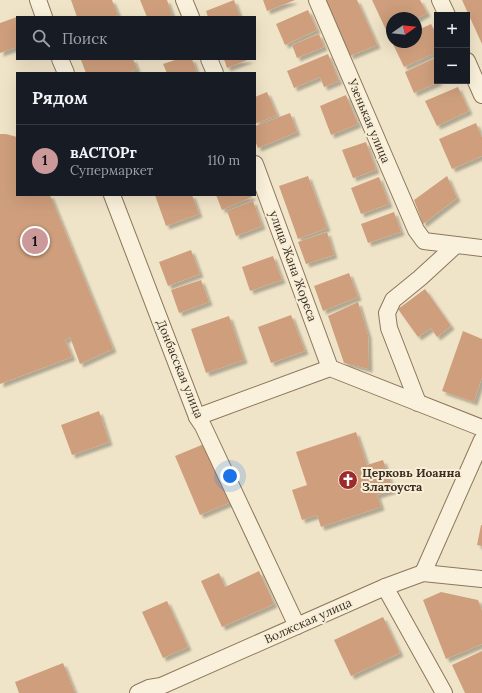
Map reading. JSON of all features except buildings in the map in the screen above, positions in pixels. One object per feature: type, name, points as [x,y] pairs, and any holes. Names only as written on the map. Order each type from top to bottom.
[{"type":"street","points":[[38,0],[44,16]]},
{"type":"street","points":[[184,0],[191,16]]},
{"type":"street","name":"Узенькая улица","points":[[317,0],[416,230],[424,241],[456,245]]},
{"type":"street","points":[[440,0],[446,12]]},
{"type":"street","points":[[60,60],[66,72]]},
{"type":"street","points":[[210,60],[216,72]]},
{"type":"street","points":[[470,68],[482,95]]},
{"type":"street","name":"улица Жана Жореса","points":[[256,167],[330,368]]},
{"type":"street","name":"Донбасская улица","points":[[112,196],[197,417],[203,426],[297,626]]},
{"type":"street","points":[[418,403],[389,328],[387,313],[393,300],[456,245],[482,248]]},
{"type":"street","points":[[197,417],[330,368],[482,428]]},
{"type":"street","points":[[423,573],[482,440]]},
{"type":"street","name":"Волжская улица","points":[[138,693],[149,688],[163,690],[297,626],[385,587],[423,573],[482,579]]},
{"type":"street","points":[[385,587],[444,693]]},
{"type":"place","name":"вАСТОРг","points":[[35,241]]},
{"type":"place","name":"Церковь Иоанна Златоуста","points":[[348,480]]}]
